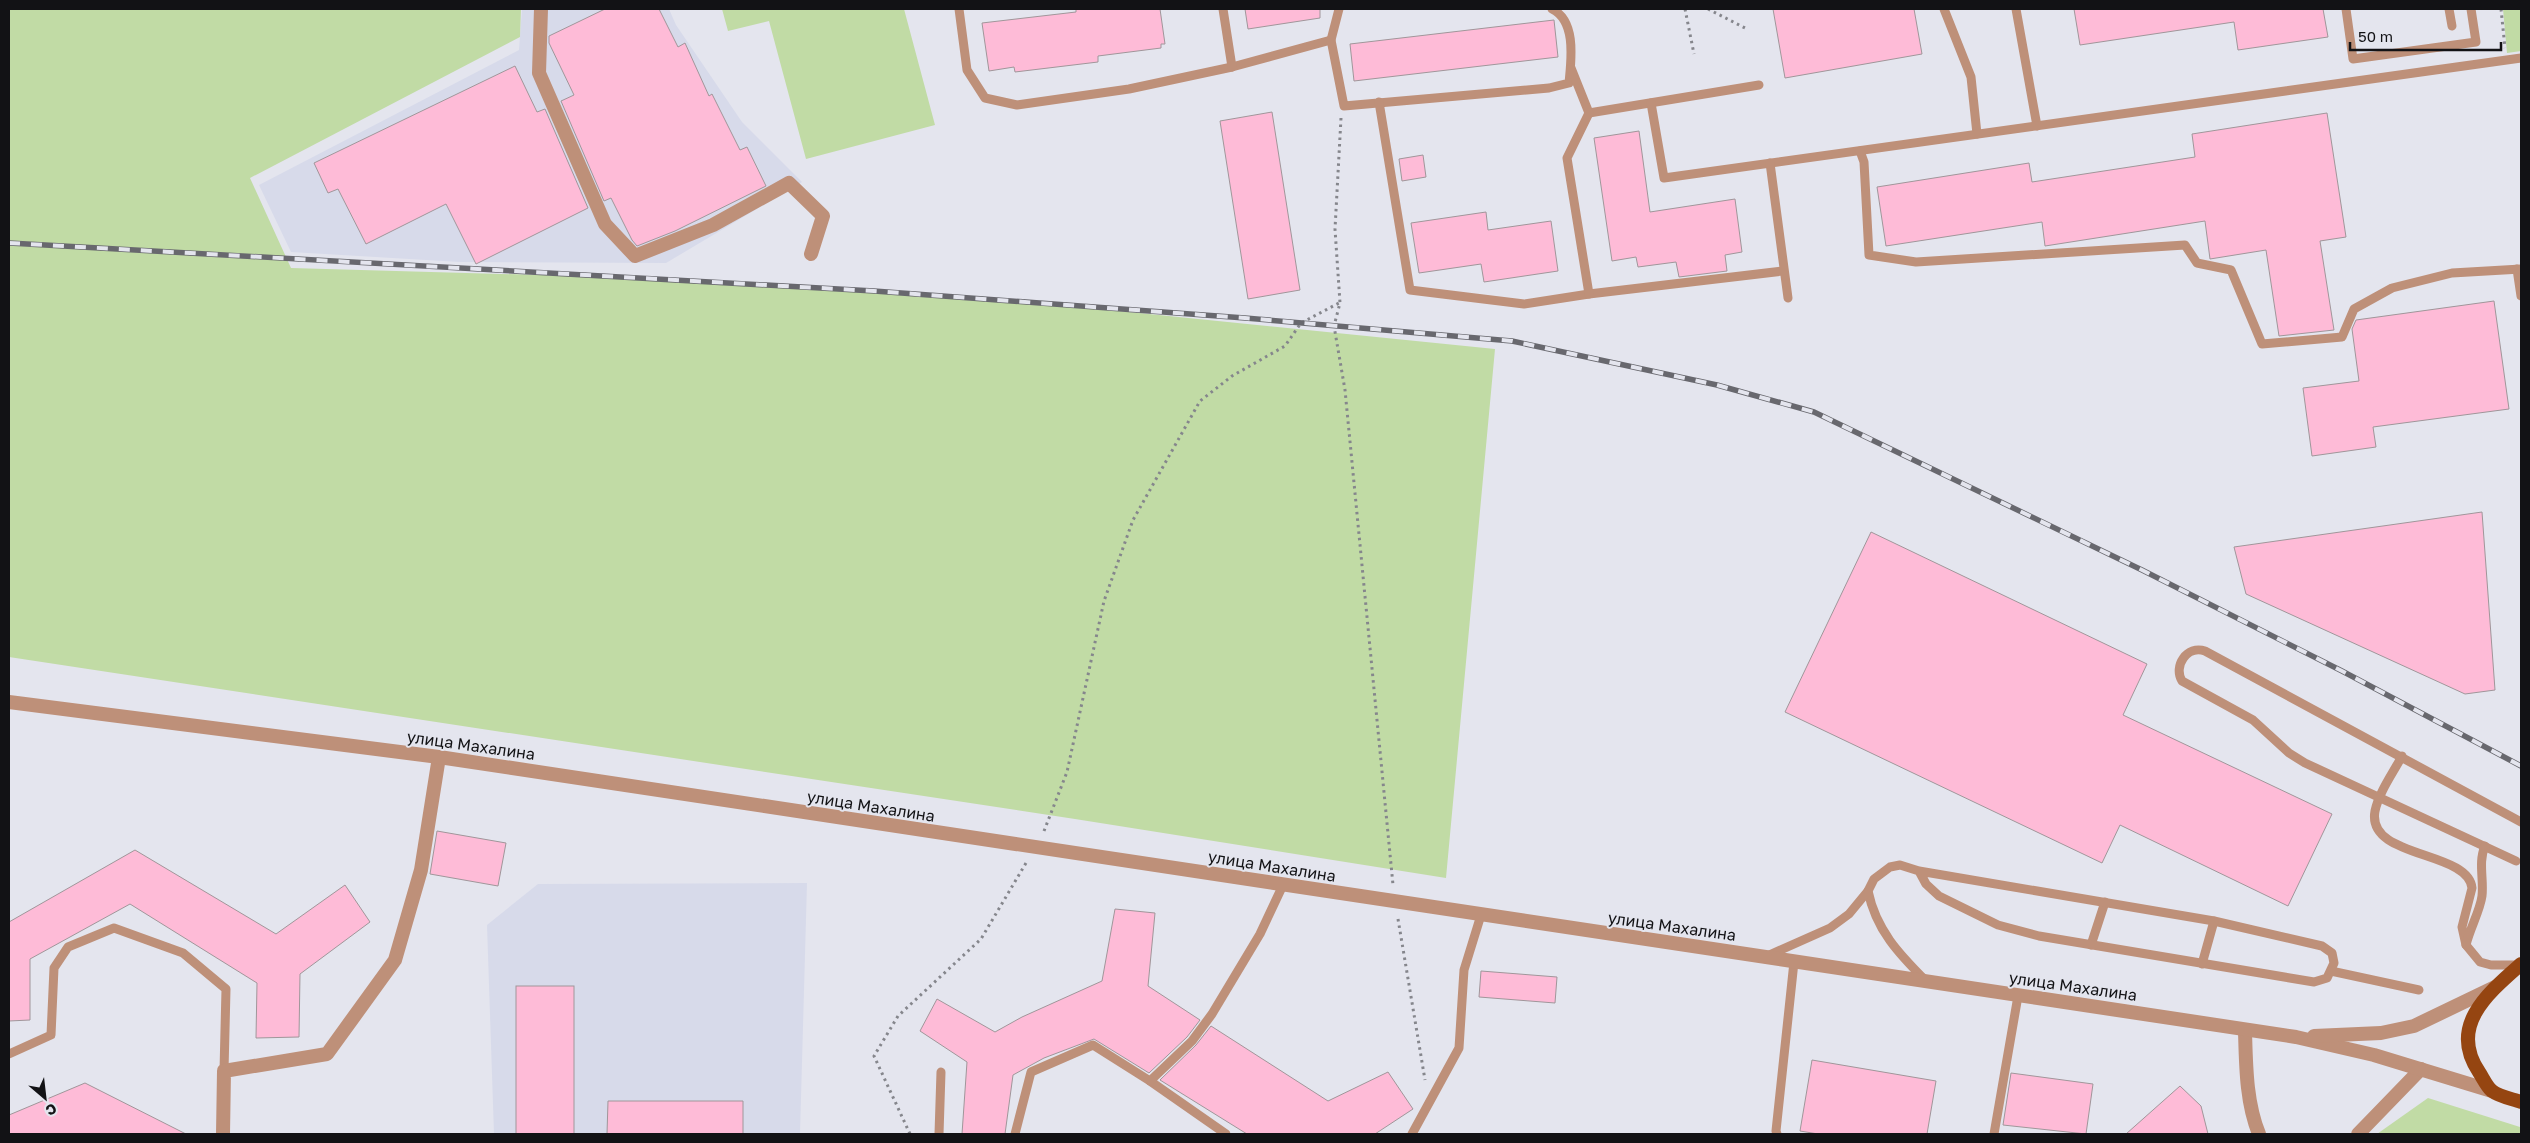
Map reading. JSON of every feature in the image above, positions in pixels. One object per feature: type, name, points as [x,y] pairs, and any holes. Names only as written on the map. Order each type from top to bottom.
[{"type":"main road","points":[[2492,1091],[2473,1063],[2467,1034],[2472,1017],[2495,987],[2521,964]]},
{"type":"main road","name":"улица Махалина","points":[[2492,1091],[2521,1102]]},
{"type":"street","points":[[541,9],[538,74],[605,224],[635,256],[713,224],[789,183],[823,216],[811,254]]},
{"type":"street","name":"улица Махалина","points":[[9,702],[439,757],[1283,886],[2175,1018],[2245,1031],[2296,1037],[2374,1054],[2492,1091]]},
{"type":"street","points":[[223,1134],[224,1071],[327,1054],[394,960],[422,870],[439,757]]},
{"type":"street","points":[[2296,1037],[2381,1033],[2414,1026],[2495,987]]},
{"type":"street","points":[[2245,1031],[2246,1073],[2255,1123],[2259,1134]]},
{"type":"street","points":[[2365,1131],[2420,1069]]},
{"type":"lane","points":[[959,9],[967,70],[985,98],[1017,105],[1128,89],[1232,67],[1331,40]]},
{"type":"lane","points":[[1224,9],[1232,67]]},
{"type":"lane","points":[[1339,9],[1331,40],[1344,106],[1549,88],[1569,84],[1571,35],[1558,12],[1552,9]]},
{"type":"lane","points":[[1948,9],[1944,9],[1971,77],[1978,134]]},
{"type":"lane","points":[[2016,9],[2037,126]]},
{"type":"lane","points":[[2346,9],[2353,59],[2476,42],[2472,9]]},
{"type":"lane","points":[[2449,9],[2452,26]]},
{"type":"lane","points":[[1651,103],[1664,178],[2521,58]]},
{"type":"lane","points":[[1570,65],[1589,113],[1567,158],[1589,294]]},
{"type":"lane","points":[[1589,113],[1759,85]]},
{"type":"lane","points":[[1379,102],[1410,290],[1524,304],[1589,294],[1784,271]]},
{"type":"lane","points":[[1860,151],[1864,162],[1869,255],[1916,262],[2185,245],[2197,263],[2231,270],[2262,344],[2342,337],[2354,309],[2392,288],[2452,273],[2519,269],[2521,296]]},
{"type":"lane","points":[[1770,163],[1788,298]]},
{"type":"lane","points":[[2516,861],[2305,764],[2289,753],[2253,720],[2187,685],[2179,676],[2180,664],[2188,653],[2199,650],[2205,652],[2402,756],[2521,822]]},
{"type":"lane","points":[[2402,756],[2380,797],[2375,819],[2385,837],[2392,843],[2464,871],[2472,888],[2462,927],[2466,945],[2480,962],[2490,965],[2521,964]]},
{"type":"lane","points":[[2466,945],[2471,924],[2482,899],[2482,854],[2485,846]]},
{"type":"lane","points":[[1764,957],[1830,928],[1849,914],[1868,891],[1874,879],[1890,867],[1900,865],[1919,871],[2214,921],[2322,946],[2328,948],[2334,958],[2331,971],[2323,981],[2314,982],[2039,936],[1998,925],[1932,891],[1919,871]]},
{"type":"lane","points":[[1150,1081],[1192,1041],[1212,1014],[1260,934],[1283,886]]},
{"type":"lane","points":[[1868,891],[1879,927],[1894,948],[1927,982]]},
{"type":"lane","points":[[2092,945],[2105,902]]},
{"type":"lane","points":[[1412,1134],[1459,1048],[1464,970],[1481,915]]},
{"type":"lane","points":[[2202,964],[2214,921]]},
{"type":"lane","points":[[9,1054],[51,1036],[54,968],[68,947],[114,928],[183,953],[226,989],[224,1071]]},
{"type":"lane","points":[[1777,1134],[1794,962]]},
{"type":"lane","points":[[2331,971],[2418,990]]},
{"type":"lane","points":[[1994,1134],[2018,996]]},
{"type":"lane","points":[[1015,1134],[1031,1072],[1093,1044],[1226,1134]]},
{"type":"lane","points":[[939,1134],[941,1072]]},
{"type":"path","points":[[1685,9],[1694,54]]},
{"type":"path","points":[[1708,9],[1747,29]]},
{"type":"path","points":[[2502,9],[2506,59]]},
{"type":"path","points":[[1344,106],[1337,164],[1335,229],[1340,303],[1334,326],[1345,390],[1395,902],[1424,1066],[1427,1107]]},
{"type":"path","points":[[910,1134],[874,1056],[898,1016],[981,939],[1045,830],[1067,772],[1104,601],[1133,520],[1200,401],[1232,376],[1285,346],[1301,323],[1340,303]]},
{"type":"shaded area","points":[[522,9],[669,9],[676,25],[742,122],[802,182],[666,263],[460,262],[291,252],[259,185],[519,50]]},
{"type":"shaded area","points":[[807,883],[800,1134],[494,1134],[487,925],[538,884]]},
{"type":"green space","points":[[9,9],[521,9],[520,37],[250,178],[291,268],[611,277],[1001,299],[1495,349],[1446,878],[1075,819],[9,657]]},
{"type":"green space","points":[[722,9],[904,9],[935,125],[806,159],[769,21],[728,31]]},
{"type":"green space","points":[[2503,9],[2521,9],[2521,51],[2507,53]]},
{"type":"green space","points":[[2428,1098],[2520,1127],[2521,1134],[2377,1134]]},
{"type":"building","points":[[605,9],[659,9],[678,47],[685,43],[709,96],[712,94],[740,150],[747,147],[766,186],[675,231],[637,246],[632,240],[611,198],[604,201],[561,101],[574,95],[549,43],[549,36]]},
{"type":"building","points":[[1076,9],[1160,9],[1165,44],[1161,44],[1161,48],[1098,56],[1098,62],[1015,72],[1014,67],[989,71],[982,23],[1076,12]]},
{"type":"building","points":[[1245,9],[1320,9],[1320,18],[1248,29]]},
{"type":"building","points":[[1773,9],[1914,9],[1922,54],[1785,78]]},
{"type":"building","points":[[2074,9],[2323,9],[2328,37],[2238,50],[2234,22],[2080,45]]},
{"type":"building","points":[[1554,20],[1558,57],[1354,81],[1350,44]]},
{"type":"building","points":[[515,66],[537,112],[545,109],[588,208],[476,264],[446,204],[366,244],[338,189],[328,193],[314,163]]},
{"type":"building","points":[[1272,112],[1300,290],[1248,299],[1220,121]]},
{"type":"building","points":[[2327,113],[2346,237],[2320,241],[2334,330],[2279,336],[2266,250],[2210,259],[2205,221],[2045,246],[2042,222],[1886,246],[1877,187],[2029,163],[2032,182],[2195,157],[2192,134]]},
{"type":"building","points":[[1639,131],[1650,212],[1735,199],[1742,252],[1725,255],[1727,271],[1679,277],[1676,262],[1638,267],[1636,257],[1612,261],[1594,138]]},
{"type":"building","points":[[1423,155],[1426,177],[1402,181],[1399,159]]},
{"type":"building","points":[[1486,212],[1488,230],[1551,221],[1558,271],[1484,282],[1481,264],[1419,273],[1411,223]]},
{"type":"building","points":[[2494,301],[2509,409],[2373,427],[2376,447],[2312,456],[2303,388],[2359,381],[2352,329],[2356,320]]},
{"type":"building","points":[[2482,512],[2495,690],[2465,694],[2246,594],[2234,547]]},
{"type":"building","points":[[1871,532],[2147,664],[2123,715],[2332,814],[2288,906],[2120,825],[2102,863],[1785,712]]},
{"type":"building","points":[[437,831],[506,843],[498,886],[430,874]]},
{"type":"building","points":[[135,850],[276,934],[345,885],[370,922],[300,974],[299,1037],[256,1038],[257,983],[130,904],[30,959],[30,1020],[9,1021],[9,922]]},
{"type":"building","points":[[1115,909],[1155,913],[1148,986],[1200,1020],[1187,1037],[1149,1073],[1094,1039],[1044,1058],[1013,1075],[1005,1134],[962,1134],[967,1062],[920,1031],[937,999],[995,1032],[1022,1017],[1102,981]]},
{"type":"building","points":[[1481,971],[1557,977],[1555,1003],[1479,997]]},
{"type":"building","points":[[516,986],[574,986],[574,1134],[516,1134]]},
{"type":"building","points":[[1211,1026],[1328,1101],[1388,1072],[1413,1109],[1375,1134],[1247,1134],[1160,1080],[1196,1045]]},
{"type":"building","points":[[1812,1060],[1936,1081],[1927,1134],[1818,1134],[1800,1131]]},
{"type":"building","points":[[2011,1073],[2093,1084],[2086,1134],[2003,1125]]},
{"type":"building","points":[[85,1083],[186,1134],[9,1134],[9,1115]]},
{"type":"building","points":[[2180,1086],[2201,1106],[2208,1134],[2126,1134]]},
{"type":"building","points":[[608,1101],[743,1101],[743,1134],[607,1134]]},
{"type":"railway","points":[[9,243],[874,291],[1245,318],[1512,341],[1717,385],[1814,412],[2142,570],[2342,671],[2521,766]]}]
